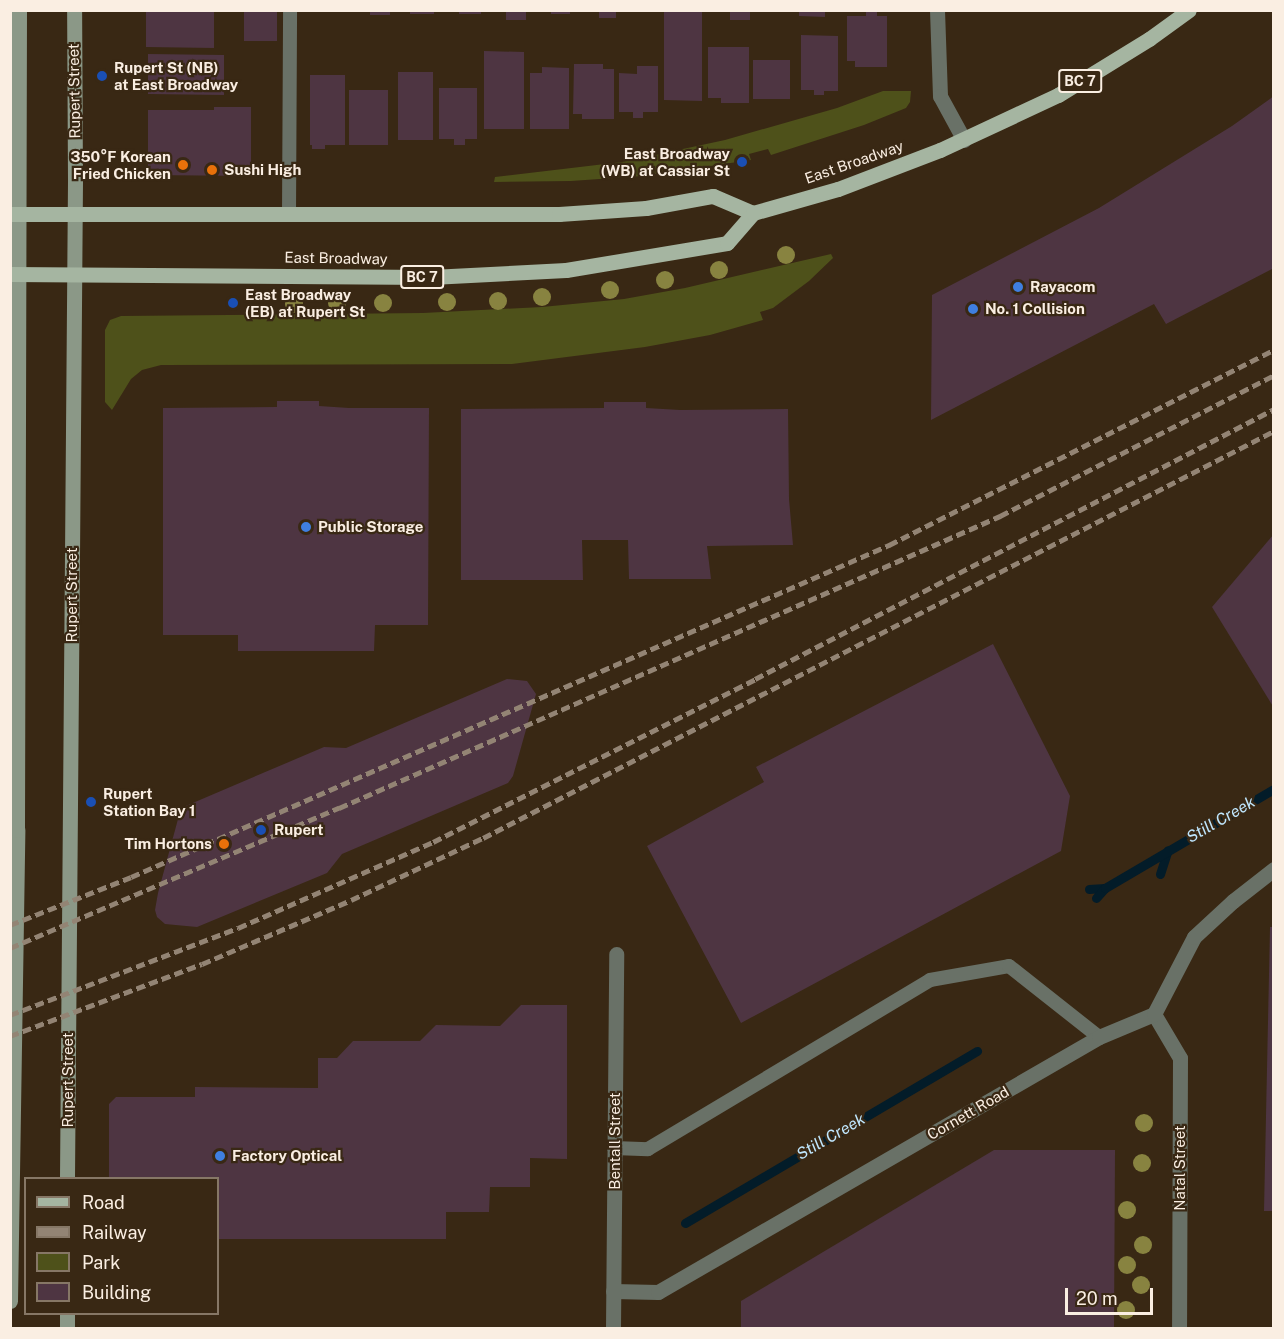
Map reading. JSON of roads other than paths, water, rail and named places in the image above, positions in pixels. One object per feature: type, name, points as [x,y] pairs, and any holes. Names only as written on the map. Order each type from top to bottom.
[{"type":"main road","points":[[10,1301],[15,214],[19,10]]},
{"type":"main road","name":"Rupert Street","points":[[67,1177],[75,214],[74,10]]},
{"type":"main road","name":"BC 7","points":[[964,140],[1058,95],[1149,39],[1189,10]]},
{"type":"main road","name":"East Broadway","points":[[15,274],[431,277],[566,270],[726,243],[753,213],[838,189],[964,140]]},
{"type":"main road","points":[[15,214],[560,214],[646,208],[713,196],[753,213]]},
{"type":"street","points":[[937,10],[940,96],[964,140]]},
{"type":"street","points":[[1154,1014],[1194,937],[1233,901],[1274,869]]},
{"type":"street","name":"Bentall Street","points":[[613,1329],[616,954]]},
{"type":"street","name":"Cornett Road","points":[[614,1291],[658,1292],[1099,1036],[1154,1014]]},
{"type":"street","name":"Natal Street","points":[[1154,1014],[1180,1058],[1179,1329]]},
{"type":"lane","points":[[289,215],[290,10]]},
{"type":"lane","points":[[614,1148],[648,1149],[930,980],[1009,966],[1099,1036]]},
{"type":"waterway","name":"Still Creek","points":[[1096,898],[1105,888],[1274,789]]},
{"type":"waterway","name":"Still Creek","points":[[1160,874],[1168,850]]},
{"type":"waterway","name":"Still Creek","points":[[1089,889],[1105,888]]},
{"type":"waterway","name":"Still Creek","points":[[685,1223],[977,1051]]},
{"type":"railway","points":[[10,925],[131,877],[889,545],[1274,350]]},
{"type":"railway","points":[[10,948],[339,808],[1000,516],[1274,375]]},
{"type":"railway","points":[[10,1015],[238,928],[433,842],[755,679],[1274,409]]},
{"type":"railway","points":[[10,1036],[202,964],[351,900],[483,838],[1274,431]]},
{"type":"place","name":"Rupert St (NB) at East Broadway","points":[[102,76]]},
{"type":"place","name":"East Broadway (WB) at Cassiar St","points":[[742,162]]},
{"type":"place","name":"350°F Korean Fried Chicken","points":[[183,165]]},
{"type":"place","name":"Sushi High","points":[[212,170]]},
{"type":"place","name":"Rayacom","points":[[1018,287]]},
{"type":"place","name":"East Broadway (EB) at Rupert St","points":[[233,303]]},
{"type":"place","name":"No. 1 Collision","points":[[973,309]]},
{"type":"place","name":"Public Storage","points":[[306,527]]},
{"type":"place","name":"Rupert Station Bay 1","points":[[91,802]]},
{"type":"place","name":"Rupert","points":[[261,830]]},
{"type":"place","name":"Tim Hortons","points":[[224,844]]},
{"type":"place","name":"Factory Optical","points":[[220,1156]]}]
